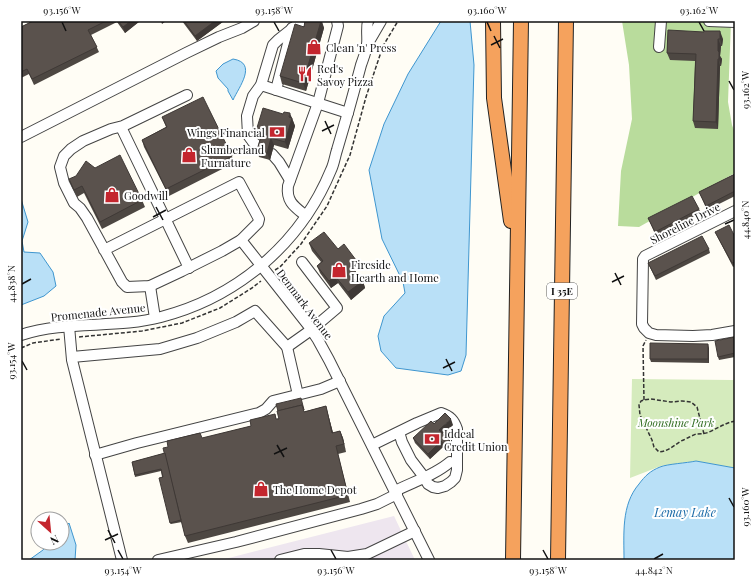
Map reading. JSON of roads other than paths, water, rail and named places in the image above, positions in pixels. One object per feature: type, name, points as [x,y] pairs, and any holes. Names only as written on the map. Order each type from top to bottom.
[{"type":"highway","points":[[493,21],[494,98],[517,269]]},
{"type":"highway","name":"I 35E","points":[[558,560],[566,21]]},
{"type":"highway","points":[[513,560],[521,25]]},
{"type":"street","points":[[21,137],[186,52],[242,28],[254,21]]},
{"type":"street","points":[[262,149],[253,142],[248,135],[246,116],[253,96],[261,85],[273,45],[302,21]]},
{"type":"street","points":[[306,216],[290,202],[287,190],[318,104],[338,26],[337,21]]},
{"type":"street","name":"Denmark Avenue","points":[[368,21],[367,45],[332,169],[318,198],[306,216],[287,241],[262,266],[311,330],[324,350],[430,560]]},
{"type":"street","name":"Denmark Avenue","points":[[367,45],[381,21]]},
{"type":"street","points":[[659,47],[661,21]]},
{"type":"street","points":[[709,21],[735,22]]},
{"type":"street","points":[[276,90],[292,28]]},
{"type":"street","points":[[261,85],[348,113]]},
{"type":"street","points":[[104,250],[239,182],[259,219],[258,223],[241,240],[189,268],[150,286],[127,287],[122,282],[104,250],[87,218],[80,208],[74,203],[64,183],[60,167],[64,156],[70,149],[83,141],[111,129],[121,127],[187,95]]},
{"type":"street","points":[[121,127],[189,268]]},
{"type":"street","points":[[272,154],[279,162],[290,180]]},
{"type":"street","points":[[62,173],[71,179],[75,185]]},
{"type":"street","points":[[80,196],[80,208]]},
{"type":"street","name":"Shoreline Drive","points":[[735,211],[645,256],[643,259],[642,324],[649,333],[656,335],[693,336],[712,335],[735,331]]},
{"type":"street","points":[[241,240],[262,266]]},
{"type":"street","points":[[287,347],[338,308],[302,262]]},
{"type":"street","name":"Promenade Avenue","points":[[21,335],[41,330],[69,326],[140,321],[186,310],[231,288],[262,266]]},
{"type":"street","points":[[150,286],[155,318]]},
{"type":"street","points":[[72,357],[164,348],[197,338],[236,322],[256,311],[287,347],[298,395]]},
{"type":"street","points":[[69,326],[72,357],[122,560]]},
{"type":"street","points":[[95,455],[137,443],[260,413],[273,401],[321,389],[340,381]]},
{"type":"street","points":[[372,445],[399,432],[441,412],[455,422],[457,429],[457,470],[455,478],[445,486],[438,488],[428,484],[411,460],[399,432]]},
{"type":"street","points":[[158,560],[236,542],[377,504],[396,492],[434,473],[450,462]]},
{"type":"street","points":[[283,560],[304,554],[348,557],[367,554],[415,531]]},
{"type":"water","points":[[441,21],[470,21],[474,65],[466,355],[461,371],[448,375],[396,368],[381,351],[378,336],[384,316],[405,293],[403,282],[382,239],[369,170],[384,124],[408,74]]},
{"type":"water","points":[[233,59],[240,61],[246,70],[245,76],[233,100],[228,89],[218,78],[216,71],[223,64]]},
{"type":"water","points":[[21,199],[28,222],[22,241],[24,252],[40,253],[53,272],[56,286],[44,296],[21,305]]},
{"type":"water","name":"Lemay Lake","points":[[696,461],[735,468],[735,560],[624,560],[626,510],[633,492],[643,479],[653,470],[667,465]]},
{"type":"water","points":[[70,526],[76,545],[75,560],[29,560],[42,551],[70,551]]},
{"type":"place","name":"Clean 'n' Press","points":[[314,47]]},
{"type":"place","name":"Red's Savoy Pizza","points":[[305,74]]},
{"type":"place","name":"Wings Financial","points":[[277,132]]},
{"type":"place","name":"Slumberland Furnature","points":[[189,155]]},
{"type":"place","name":"Goodwill","points":[[112,195]]},
{"type":"place","name":"Fireside Hearth and Home","points":[[339,270]]},
{"type":"place","name":"Iddeal Credit Union","points":[[432,439]]},
{"type":"place","name":"The Home Depot","points":[[261,489]]},
{"type":"park label","name":"Moonshine Park","points":[[676,422]]}]
